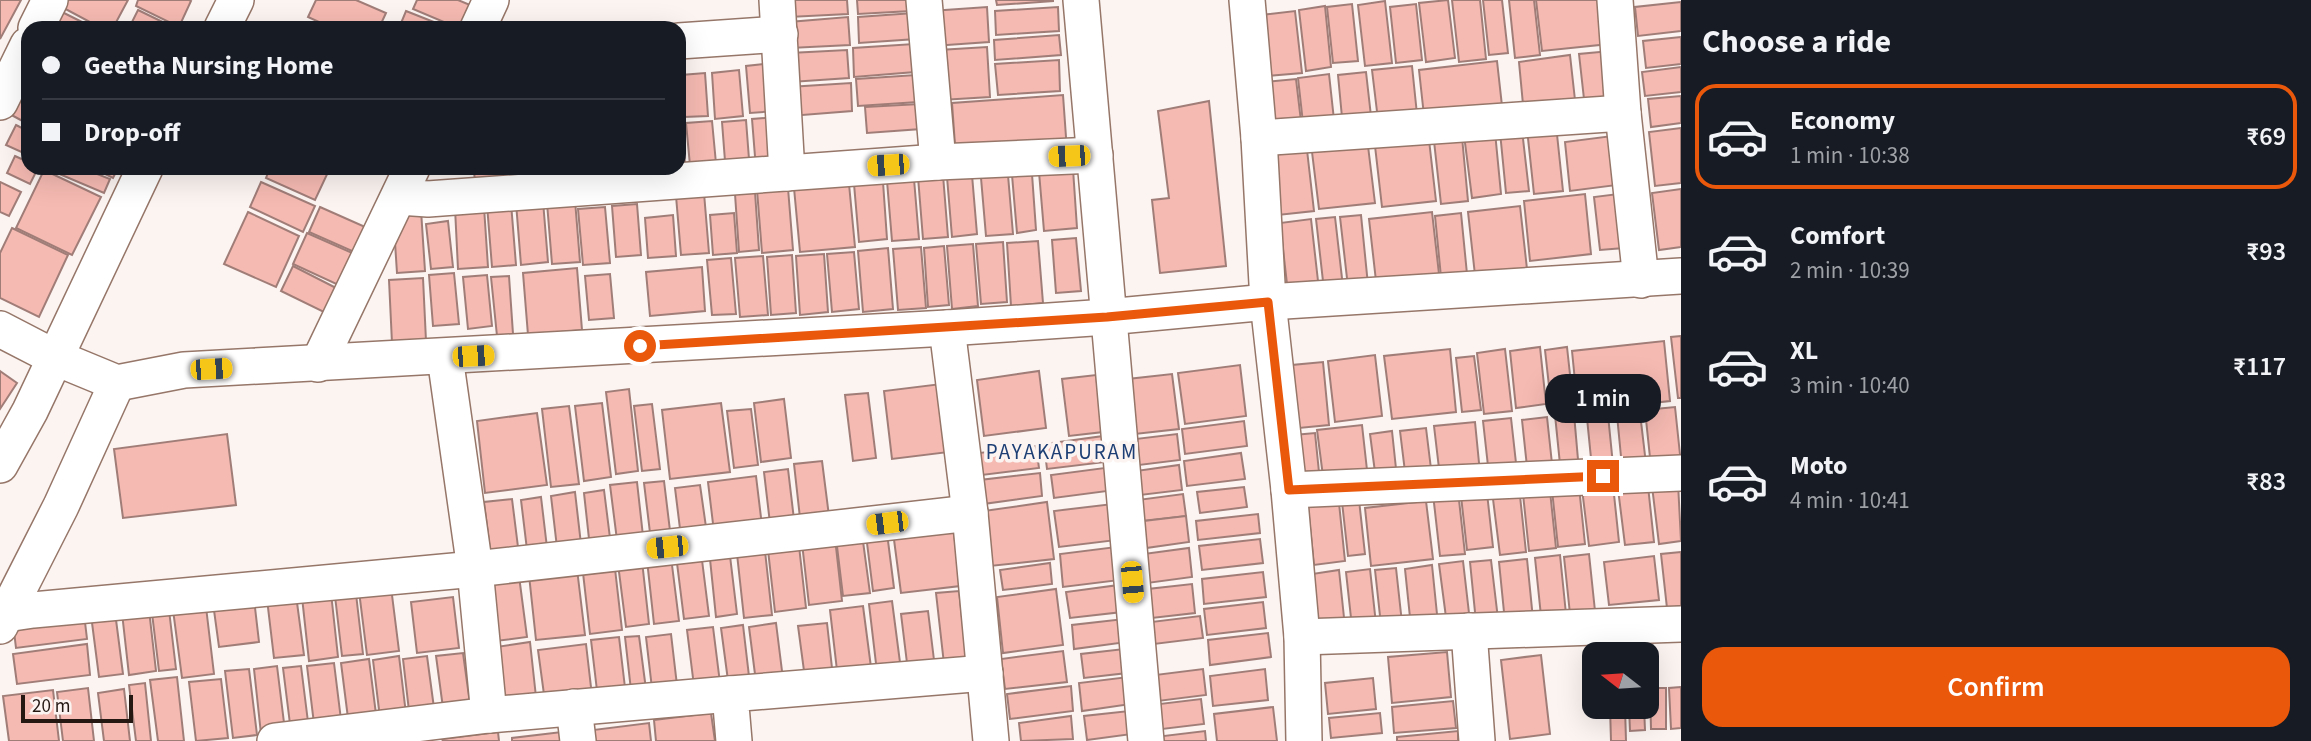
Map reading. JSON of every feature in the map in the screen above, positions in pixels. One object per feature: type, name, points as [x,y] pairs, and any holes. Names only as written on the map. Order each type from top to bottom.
[{"type":"street","points":[[40,21],[50,0]]},
{"type":"street","points":[[226,21],[236,0]]},
{"type":"street","points":[[481,21],[491,0]]},
{"type":"street","points":[[924,0],[938,162]]},
{"type":"street","points":[[1081,0],[1146,741]]},
{"type":"street","points":[[1615,0],[1623,113],[1641,280]]},
{"type":"street","points":[[1256,1],[1259,138],[1268,302],[1302,637],[1304,741]]},
{"type":"street","points":[[686,39],[779,17],[787,173]]},
{"type":"street","points":[[0,102],[21,59]]},
{"type":"street","points":[[1259,138],[1623,113]]},
{"type":"street","points":[[318,364],[405,182],[428,199],[938,162],[1095,155]]},
{"type":"street","points":[[0,465],[30,411],[142,175]]},
{"type":"street","points":[[0,329],[54,358],[117,383],[184,370],[947,328],[1268,302],[1681,276]]},
{"type":"street","points":[[947,328],[970,513],[991,741]]},
{"type":"street","points":[[445,357],[475,569],[489,715]]},
{"type":"street","points":[[3,620],[61,506],[117,383]]},
{"type":"street","points":[[1289,490],[1681,472]]},
{"type":"street","points":[[3,620],[33,610],[475,569],[970,513]]},
{"type":"street","points":[[1302,637],[1681,624]]},
{"type":"street","points":[[1469,631],[1477,741]]},
{"type":"street","points":[[281,741],[434,731],[489,715],[576,724],[730,694],[985,673]]},
{"type":"street","points":[[730,694],[734,741]]},
{"type":"building","points":[[0,0],[21,0],[0,39]]},
{"type":"building","points":[[60,0],[128,0],[117,21],[88,21],[58,5]]},
{"type":"building","points":[[138,0],[191,1],[182,21],[167,21],[136,6]]},
{"type":"building","points":[[316,0],[356,0],[386,13],[382,21],[317,21],[308,17]]},
{"type":"building","points":[[417,0],[458,0],[475,7],[470,21],[441,21],[413,9]]},
{"type":"building","points":[[788,0],[847,0],[848,14],[789,17]]},
{"type":"building","points":[[857,0],[911,0],[911,11],[858,14]]},
{"type":"building","points":[[996,0],[1053,0],[1053,1],[997,5]]},
{"type":"building","points":[[1448,0],[1455,58],[1426,62],[1419,3]]},
{"type":"building","points":[[1452,0],[1480,0],[1486,59],[1459,62]]},
{"type":"building","points":[[1483,0],[1502,0],[1508,53],[1489,55]]},
{"type":"building","points":[[1509,0],[1534,0],[1540,55],[1515,58]]},
{"type":"building","points":[[1536,0],[1605,0],[1609,44],[1542,51]]},
{"type":"building","points":[[1385,1],[1392,63],[1365,66],[1358,5]]},
{"type":"building","points":[[1681,2],[1681,31],[1638,36],[1635,7]]},
{"type":"building","points":[[1352,4],[1358,61],[1333,63],[1327,7]]},
{"type":"building","points":[[1416,4],[1422,60],[1396,63],[1390,7]]},
{"type":"building","points":[[1325,6],[1331,67],[1306,71],[1299,10]]},
{"type":"building","points":[[987,7],[989,42],[933,46],[931,11]]},
{"type":"building","points":[[1058,7],[1059,31],[996,35],[995,11]]},
{"type":"building","points":[[56,9],[80,21],[50,21]]},
{"type":"building","points":[[138,10],[161,21],[132,21]]},
{"type":"building","points":[[406,11],[431,21],[402,21]]},
{"type":"building","points":[[1295,11],[1302,73],[1267,76],[1261,15]]},
{"type":"building","points":[[914,13],[916,39],[859,43],[858,17]]},
{"type":"building","points":[[848,17],[850,45],[790,48],[789,22]]},
{"type":"building","points":[[1059,35],[1061,55],[995,60],[994,40]]},
{"type":"building","points":[[1681,37],[1681,64],[1646,68],[1643,41]]},
{"type":"building","points":[[914,44],[915,72],[854,77],[853,48]]},
{"type":"building","points":[[987,47],[990,97],[941,100],[939,50]]},
{"type":"building","points":[[847,50],[849,78],[791,82],[790,53]]},
{"type":"building","points":[[1610,51],[1616,104],[1585,108],[1579,54]]},
{"type":"building","points":[[1570,55],[1576,109],[1524,115],[1519,62]]},
{"type":"building","points":[[1059,60],[1060,91],[998,95],[995,64]]},
{"type":"building","points":[[1497,61],[1503,115],[1425,125],[1419,70]]},
{"type":"building","points":[[772,63],[776,111],[750,113],[746,66]]},
{"type":"building","points":[[1412,66],[1418,124],[1379,128],[1372,70]]},
{"type":"building","points":[[1681,67],[1681,92],[1645,96],[1642,72]]},
{"type":"building","points":[[739,70],[743,116],[715,119],[712,73]]},
{"type":"building","points":[[1366,72],[1372,125],[1343,128],[1338,75]]},
{"type":"building","points":[[705,73],[708,116],[686,117],[686,75]]},
{"type":"building","points":[[1329,74],[1335,129],[1304,132],[1298,78]]},
{"type":"building","points":[[916,75],[918,102],[858,106],[856,79]]},
{"type":"building","points":[[1296,79],[1302,130],[1271,134],[1266,82]]},
{"type":"building","points":[[851,83],[852,111],[790,116],[789,87]]},
{"type":"building","points":[[19,88],[21,89],[21,120],[6,112]]},
{"type":"building","points":[[1063,95],[1067,151],[956,159],[952,103]]},
{"type":"building","points":[[1681,96],[1681,123],[1651,127],[1648,99]]},
{"type":"building","points":[[1209,101],[1226,266],[1160,273],[1152,200],[1169,198],[1158,111]]},
{"type":"building","points":[[920,104],[921,129],[867,133],[865,107]]},
{"type":"building","points":[[776,117],[780,168],[756,169],[752,119]]},
{"type":"building","points":[[746,120],[750,172],[726,174],[722,122]]},
{"type":"building","points":[[712,121],[717,174],[691,176],[686,123]]},
{"type":"building","points":[[16,125],[21,128],[21,152],[6,145]]},
{"type":"building","points":[[1556,125],[1563,191],[1534,194],[1527,129]]},
{"type":"building","points":[[1681,128],[1681,183],[1655,186],[1649,132]]},
{"type":"building","points":[[1522,130],[1529,191],[1506,193],[1500,132]]},
{"type":"building","points":[[1495,132],[1501,194],[1472,198],[1464,135]]},
{"type":"building","points":[[1612,136],[1617,185],[1570,191],[1565,142]]},
{"type":"building","points":[[1462,137],[1468,201],[1441,204],[1434,141]]},
{"type":"building","points":[[1429,140],[1436,201],[1382,207],[1375,146]]},
{"type":"building","points":[[1368,146],[1375,203],[1319,209],[1312,152]]},
{"type":"building","points":[[1307,150],[1314,211],[1278,215],[1272,154]]},
{"type":"building","points":[[15,156],[21,159],[21,175],[34,175],[30,184],[7,173]]},
{"type":"building","points":[[1073,169],[1077,228],[1044,231],[1039,172]]},
{"type":"building","points":[[1032,174],[1036,230],[1017,233],[1012,175]]},
{"type":"building","points":[[42,175],[55,175],[101,197],[72,255],[16,228]]},
{"type":"building","points":[[62,175],[100,175],[110,179],[104,193]]},
{"type":"building","points":[[267,175],[327,175],[315,200],[266,178]]},
{"type":"building","points":[[474,175],[508,175],[509,184],[475,186]]},
{"type":"building","points":[[510,175],[536,175],[537,183],[511,185]]},
{"type":"building","points":[[541,175],[569,175],[569,179],[541,181]]},
{"type":"building","points":[[943,175],[948,237],[923,239],[918,177]]},
{"type":"building","points":[[972,175],[977,234],[952,237],[947,177]]},
{"type":"building","points":[[1008,175],[1013,234],[986,236],[981,178]]},
{"type":"building","points":[[914,179],[919,239],[892,241],[887,181]]},
{"type":"building","points":[[0,182],[21,192],[9,216],[0,212]]},
{"type":"building","points":[[261,182],[315,206],[303,232],[250,207]]},
{"type":"building","points":[[883,182],[887,239],[859,242],[854,184]]},
{"type":"building","points":[[849,184],[855,247],[800,252],[794,188]]},
{"type":"building","points":[[788,188],[793,250],[762,253],[757,190]]},
{"type":"building","points":[[1681,189],[1681,247],[1659,250],[1652,193]]},
{"type":"building","points":[[755,192],[759,250],[739,252],[735,194]]},
{"type":"building","points":[[704,193],[709,253],[681,255],[676,196]]},
{"type":"building","points":[[1585,194],[1591,254],[1530,261],[1524,201]]},
{"type":"building","points":[[1618,194],[1624,248],[1600,250],[1594,197]]},
{"type":"building","points":[[575,200],[580,262],[552,264],[547,203]]},
{"type":"building","points":[[543,201],[548,262],[521,265],[516,203]]},
{"type":"building","points":[[511,203],[516,265],[492,267],[487,205]]},
{"type":"building","points":[[637,204],[641,255],[616,257],[612,206]]},
{"type":"building","points":[[1520,206],[1527,269],[1475,275],[1468,212]]},
{"type":"building","points":[[320,207],[372,230],[361,255],[309,232]]},
{"type":"building","points":[[484,207],[488,267],[458,269],[455,208]]},
{"type":"building","points":[[605,207],[610,263],[583,265],[578,209]]},
{"type":"building","points":[[421,210],[425,271],[397,273],[393,212]]},
{"type":"building","points":[[248,212],[299,236],[276,287],[224,264]]},
{"type":"building","points":[[1432,212],[1439,274],[1376,281],[1369,219]]},
{"type":"building","points":[[734,213],[737,253],[713,255],[710,215]]},
{"type":"building","points":[[1461,213],[1467,274],[1441,277],[1435,216]]},
{"type":"building","points":[[673,215],[676,256],[648,258],[645,218]]},
{"type":"building","points":[[1361,215],[1368,285],[1348,287],[1340,217]]},
{"type":"building","points":[[1335,217],[1343,287],[1324,290],[1316,219]]},
{"type":"building","points":[[1311,219],[1318,281],[1287,284],[1280,223]]},
{"type":"building","points":[[448,221],[453,267],[431,269],[426,224]]},
{"type":"building","points":[[12,228],[68,255],[39,317],[0,298],[0,253]]},
{"type":"building","points":[[307,233],[359,256],[345,288],[293,264]]},
{"type":"building","points":[[1076,238],[1081,291],[1056,293],[1052,240]]},
{"type":"building","points":[[1038,241],[1043,303],[1011,306],[1007,243]]},
{"type":"building","points":[[1003,242],[1007,302],[981,304],[976,244]]},
{"type":"building","points":[[973,244],[978,306],[952,309],[947,246]]},
{"type":"building","points":[[944,246],[949,305],[928,307],[924,248]]},
{"type":"building","points":[[921,247],[926,308],[898,310],[893,249]]},
{"type":"building","points":[[888,248],[893,309],[863,312],[858,251]]},
{"type":"building","points":[[854,252],[859,309],[832,312],[827,254]]},
{"type":"building","points":[[824,254],[828,312],[800,315],[796,256]]},
{"type":"building","points":[[792,255],[796,313],[771,315],[767,257]]},
{"type":"building","points":[[763,256],[768,315],[740,317],[735,258]]},
{"type":"building","points":[[731,258],[736,314],[712,315],[707,260]]},
{"type":"building","points":[[293,266],[344,292],[332,316],[281,291]]},
{"type":"building","points":[[702,267],[705,311],[650,316],[646,272]]},
{"type":"building","points":[[577,268],[582,330],[528,335],[523,273]]},
{"type":"building","points":[[454,273],[459,324],[433,326],[429,275]]},
{"type":"building","points":[[610,274],[614,318],[589,320],[585,276]]},
{"type":"building","points":[[487,275],[492,326],[468,329],[463,277]]},
{"type":"building","points":[[509,276],[513,334],[497,336],[491,277]]},
{"type":"building","points":[[423,278],[426,341],[392,343],[389,280]]},
{"type":"building","points":[[1681,336],[1681,398],[1678,398],[1671,337]]},
{"type":"building","points":[[1664,341],[1670,401],[1578,411],[1572,351]]},
{"type":"building","points":[[1540,347],[1546,404],[1516,408],[1510,351]]},
{"type":"building","points":[[1567,347],[1573,402],[1551,404],[1545,350]]},
{"type":"building","points":[[1450,349],[1456,412],[1392,419],[1384,356]]},
{"type":"building","points":[[1505,349],[1512,411],[1484,414],[1477,353]]},
{"type":"building","points":[[1375,355],[1382,416],[1335,422],[1328,361]]},
{"type":"building","points":[[1474,356],[1481,410],[1462,412],[1456,358]]},
{"type":"building","points":[[1323,362],[1329,425],[1299,428],[1292,365]]},
{"type":"building","points":[[1240,365],[1246,416],[1185,424],[1178,373]]},
{"type":"building","points":[[0,371],[17,383],[0,409]]},
{"type":"building","points":[[1039,371],[1046,428],[984,436],[977,380]]},
{"type":"building","points":[[1172,374],[1179,429],[1126,435],[1119,380]]},
{"type":"building","points":[[1096,375],[1103,432],[1069,436],[1062,379]]},
{"type":"building","points":[[941,384],[949,452],[892,459],[884,391]]},
{"type":"building","points":[[629,389],[638,471],[616,474],[606,392]]},
{"type":"building","points":[[868,393],[876,458],[853,461],[845,395]]},
{"type":"building","points":[[784,399],[791,458],[761,462],[754,403]]},
{"type":"building","points":[[602,403],[611,477],[584,481],[575,406]]},
{"type":"building","points":[[721,403],[730,472],[670,479],[662,410]]},
{"type":"building","points":[[652,404],[660,469],[642,471],[634,406]]},
{"type":"building","points":[[569,406],[579,484],[551,487],[542,409]]},
{"type":"building","points":[[1675,407],[1681,464],[1651,467],[1645,410]]},
{"type":"building","points":[[751,409],[758,465],[734,468],[727,411]]},
{"type":"building","points":[[537,413],[547,485],[485,493],[477,421]]},
{"type":"building","points":[[1640,413],[1646,464],[1622,467],[1617,415]]},
{"type":"building","points":[[1574,414],[1579,471],[1561,474],[1555,415]]},
{"type":"building","points":[[1608,415],[1613,465],[1592,468],[1587,418]]},
{"type":"building","points":[[1547,417],[1553,473],[1528,476],[1522,420]]},
{"type":"building","points":[[1511,418],[1517,472],[1489,475],[1483,421]]},
{"type":"building","points":[[1244,421],[1247,446],[1185,454],[1182,429]]},
{"type":"building","points":[[1475,422],[1480,473],[1440,477],[1434,426]]},
{"type":"building","points":[[1362,425],[1368,479],[1324,484],[1317,430]]},
{"type":"building","points":[[1426,428],[1432,477],[1406,480],[1400,431]]},
{"type":"building","points":[[1392,431],[1397,478],[1376,480],[1370,434]]},
{"type":"building","points":[[1315,433],[1320,482],[1299,484],[1294,435]]},
{"type":"building","points":[[227,434],[236,505],[123,518],[114,449]]},
{"type":"building","points":[[1177,434],[1180,460],[1131,466],[1127,440]]},
{"type":"building","points":[[1111,435],[1114,461],[1047,469],[1044,444]]},
{"type":"building","points":[[1036,446],[1039,468],[982,475],[979,453]]},
{"type":"building","points":[[1241,453],[1245,479],[1187,486],[1184,461]]},
{"type":"building","points":[[822,461],[830,524],[801,527],[794,464]]},
{"type":"building","points":[[1179,465],[1182,490],[1132,496],[1129,472]]},
{"type":"building","points":[[1112,467],[1115,490],[1054,498],[1051,475]]},
{"type":"building","points":[[788,469],[795,528],[771,532],[764,472]]},
{"type":"building","points":[[1040,473],[1042,496],[983,504],[980,480]]},
{"type":"building","points":[[756,476],[762,526],[714,532],[708,482]]},
{"type":"building","points":[[664,481],[671,539],[651,541],[644,483]]},
{"type":"building","points":[[637,482],[644,545],[618,548],[610,485]]},
{"type":"building","points":[[1678,483],[1681,541],[1659,544],[1652,486]]},
{"type":"building","points":[[700,485],[707,534],[681,537],[675,488]]},
{"type":"building","points":[[1613,485],[1619,542],[1589,546],[1582,489]]},
{"type":"building","points":[[1648,486],[1654,542],[1625,545],[1618,489]]},
{"type":"building","points":[[1244,487],[1247,507],[1200,513],[1197,492]]},
{"type":"building","points":[[1579,487],[1585,544],[1558,547],[1552,490]]},
{"type":"building","points":[[604,490],[611,546],[590,548],[584,493]]},
{"type":"building","points":[[1458,491],[1465,554],[1440,556],[1433,494]]},
{"type":"building","points":[[1550,491],[1556,548],[1529,551],[1523,494]]},
{"type":"building","points":[[575,492],[582,553],[558,556],[551,496]]},
{"type":"building","points":[[1487,493],[1493,547],[1467,550],[1461,496]]},
{"type":"building","points":[[1183,494],[1186,516],[1133,522],[1130,501]]},
{"type":"building","points":[[1520,496],[1526,552],[1500,555],[1493,499]]},
{"type":"building","points":[[541,497],[548,556],[528,558],[521,500]]},
{"type":"building","points":[[512,499],[519,555],[491,558],[484,502]]},
{"type":"building","points":[[1359,500],[1365,554],[1348,556],[1342,502]]},
{"type":"building","points":[[1426,501],[1433,559],[1371,566],[1365,508]]},
{"type":"building","points":[[1047,502],[1054,559],[990,566],[984,511]]},
{"type":"building","points":[[1121,503],[1125,539],[1059,547],[1054,511]]},
{"type":"building","points":[[1339,503],[1345,561],[1314,565],[1308,507]]},
{"type":"building","points":[[1258,514],[1260,533],[1198,540],[1196,521]]},
{"type":"building","points":[[1186,516],[1189,542],[1139,549],[1135,522]]},
{"type":"building","points":[[953,524],[960,586],[901,593],[893,532]]},
{"type":"building","points":[[887,533],[894,588],[873,591],[866,535]]},
{"type":"building","points":[[862,534],[870,593],[843,596],[836,538]]},
{"type":"building","points":[[835,538],[842,601],[809,605],[802,543]]},
{"type":"building","points":[[1260,539],[1263,563],[1202,570],[1199,546]]},
{"type":"building","points":[[799,546],[806,608],[775,612],[768,550]]},
{"type":"building","points":[[1124,546],[1128,579],[1063,587],[1060,554]]},
{"type":"building","points":[[1189,548],[1192,577],[1140,584],[1136,555]]},
{"type":"building","points":[[765,551],[772,615],[744,618],[737,554]]},
{"type":"building","points":[[701,552],[709,616],[684,619],[676,555]]},
{"type":"building","points":[[1681,552],[1681,606],[1667,608],[1661,554]]},
{"type":"building","points":[[1589,554],[1595,611],[1570,614],[1564,557]]},
{"type":"building","points":[[1560,555],[1566,614],[1541,616],[1535,558]]},
{"type":"building","points":[[730,556],[737,614],[716,617],[710,559]]},
{"type":"building","points":[[1654,556],[1659,600],[1609,605],[1604,562]]},
{"type":"building","points":[[671,557],[679,621],[654,624],[647,560]]},
{"type":"building","points":[[1527,559],[1533,619],[1505,622],[1499,562]]},
{"type":"building","points":[[614,560],[622,630],[590,634],[582,564]]},
{"type":"building","points":[[1491,560],[1498,619],[1476,622],[1470,562]]},
{"type":"building","points":[[642,561],[649,624],[626,627],[618,564]]},
{"type":"building","points":[[1463,561],[1470,622],[1447,625],[1439,564]]},
{"type":"building","points":[[1050,563],[1052,584],[1003,590],[1000,570]]},
{"type":"building","points":[[1432,565],[1438,624],[1411,627],[1405,569]]},
{"type":"building","points":[[1396,568],[1402,623],[1381,625],[1375,570]]},
{"type":"building","points":[[577,569],[585,635],[536,640],[529,575]]},
{"type":"building","points":[[1370,569],[1376,624],[1352,627],[1346,572]]},
{"type":"building","points":[[1339,570],[1345,627],[1318,630],[1312,574]]},
{"type":"building","points":[[1263,572],[1266,597],[1204,604],[1202,579]]},
{"type":"building","points":[[519,576],[527,637],[496,641],[488,580]]},
{"type":"building","points":[[1192,584],[1195,613],[1143,619],[1139,590]]},
{"type":"building","points":[[1119,585],[1122,612],[1070,618],[1066,592]]},
{"type":"building","points":[[391,587],[399,651],[367,655],[359,591]]},
{"type":"building","points":[[1056,589],[1063,645],[1003,653],[997,597]]},
{"type":"building","points":[[959,591],[967,662],[944,664],[936,593]]},
{"type":"building","points":[[331,593],[338,657],[309,661],[302,597]]},
{"type":"building","points":[[356,594],[363,654],[342,656],[335,596]]},
{"type":"building","points":[[296,595],[304,655],[274,658],[267,599]]},
{"type":"building","points":[[453,597],[459,648],[417,653],[411,602]]},
{"type":"building","points":[[254,599],[259,642],[219,647],[213,603]]},
{"type":"building","points":[[892,601],[901,670],[877,672],[869,604]]},
{"type":"building","points":[[1263,602],[1266,628],[1207,635],[1204,609]]},
{"type":"building","points":[[863,606],[872,675],[838,679],[830,610]]},
{"type":"building","points":[[206,607],[214,674],[182,678],[173,610]]},
{"type":"building","points":[[149,610],[156,671],[129,675],[122,613]]},
{"type":"building","points":[[169,610],[176,669],[159,671],[152,613]]},
{"type":"building","points":[[928,611],[934,660],[907,663],[901,614]]},
{"type":"building","points":[[115,612],[123,674],[99,677],[91,615]]},
{"type":"building","points":[[84,614],[87,639],[16,648],[13,623]]},
{"type":"building","points":[[1200,616],[1203,638],[1146,645],[1143,623]]},
{"type":"building","points":[[1124,619],[1127,642],[1074,649],[1072,625]]},
{"type":"building","points":[[776,623],[784,687],[757,690],[749,627]]},
{"type":"building","points":[[827,623],[832,668],[804,671],[798,626]]},
{"type":"building","points":[[743,625],[750,685],[729,688],[721,628]]},
{"type":"building","points":[[713,627],[721,691],[695,694],[687,630]]},
{"type":"building","points":[[1268,633],[1271,657],[1210,665],[1208,640]]},
{"type":"building","points":[[671,634],[678,694],[653,697],[646,637]]},
{"type":"building","points":[[639,636],[647,697],[632,699],[625,637]]},
{"type":"building","points":[[619,637],[626,696],[598,699],[591,640]]},
{"type":"building","points":[[530,642],[536,697],[502,701],[496,647]]},
{"type":"building","points":[[87,644],[90,675],[17,684],[13,654]]},
{"type":"building","points":[[586,644],[592,696],[545,702],[538,650]]},
{"type":"building","points":[[1124,649],[1127,673],[1084,678],[1081,654]]},
{"type":"building","points":[[1063,651],[1067,682],[1005,689],[1001,659]]},
{"type":"building","points":[[1447,652],[1451,697],[1392,703],[1388,657]]},
{"type":"building","points":[[463,653],[470,704],[443,708],[436,656]]},
{"type":"building","points":[[1541,655],[1550,734],[1510,739],[1501,660]]},
{"type":"building","points":[[399,656],[406,714],[380,718],[373,660]]},
{"type":"building","points":[[427,656],[434,708],[409,711],[403,659]]},
{"type":"building","points":[[369,659],[377,722],[349,726],[341,663]]},
{"type":"building","points":[[334,663],[342,728],[315,732],[307,666]]},
{"type":"building","points":[[277,666],[285,731],[261,734],[254,669]]},
{"type":"building","points":[[301,666],[309,730],[291,732],[283,668]]},
{"type":"building","points":[[249,669],[257,735],[233,738],[225,671]]},
{"type":"building","points":[[1203,669],[1206,695],[1150,702],[1147,676]]},
{"type":"building","points":[[1265,669],[1268,700],[1213,706],[1210,676]]},
{"type":"building","points":[[177,677],[184,741],[158,741],[150,680]]},
{"type":"building","points":[[1128,677],[1131,704],[1082,711],[1079,683]]},
{"type":"building","points":[[1373,678],[1376,709],[1328,714],[1325,683]]},
{"type":"building","points":[[221,679],[228,738],[196,741],[189,682]]},
{"type":"building","points":[[145,683],[151,741],[136,741],[129,685]]},
{"type":"building","points":[[1071,686],[1073,711],[1010,719],[1007,694]]},
{"type":"building","points":[[1681,687],[1681,728],[1671,729],[1669,688]]},
{"type":"building","points":[[88,688],[94,741],[63,741],[57,692]]},
{"type":"building","points":[[1659,688],[1666,688],[1666,729],[1651,729],[1651,719],[1659,719]]},
{"type":"building","points":[[124,689],[130,741],[104,741],[98,693]]},
{"type":"building","points":[[53,690],[59,741],[9,741],[3,696]]},
{"type":"building","points":[[1201,699],[1204,724],[1154,730],[1151,705]]},
{"type":"building","points":[[1453,701],[1456,728],[1394,733],[1392,707]]},
{"type":"building","points":[[1273,707],[1277,741],[1217,741],[1214,714]]},
{"type":"building","points":[[1129,711],[1132,734],[1087,740],[1084,716]]},
{"type":"building","points":[[711,713],[715,741],[656,741],[654,720]]},
{"type":"building","points":[[1380,713],[1382,733],[1331,738],[1329,718]]},
{"type":"building","points":[[1071,716],[1073,739],[1021,741],[1019,723]]},
{"type":"building","points":[[1610,719],[1625,719],[1626,741],[1611,741]]},
{"type":"building","points":[[1630,719],[1645,719],[1645,730],[1630,731]]},
{"type":"building","points":[[649,723],[651,741],[586,741],[585,731]]},
{"type":"building","points":[[570,731],[572,741],[512,741],[512,738]]},
{"type":"building","points":[[1205,731],[1206,741],[1156,741],[1155,737]]},
{"type":"building","points":[[1458,731],[1458,741],[1397,741],[1397,737]]},
{"type":"building","points":[[498,732],[499,741],[442,739]]},
{"type":"district","name":"PAYAKAPURAM","points":[[1062,452]]},
{"type":"route","points":[[640,346],[1107,317],[1268,302],[1289,490],[1603,476]]}]
